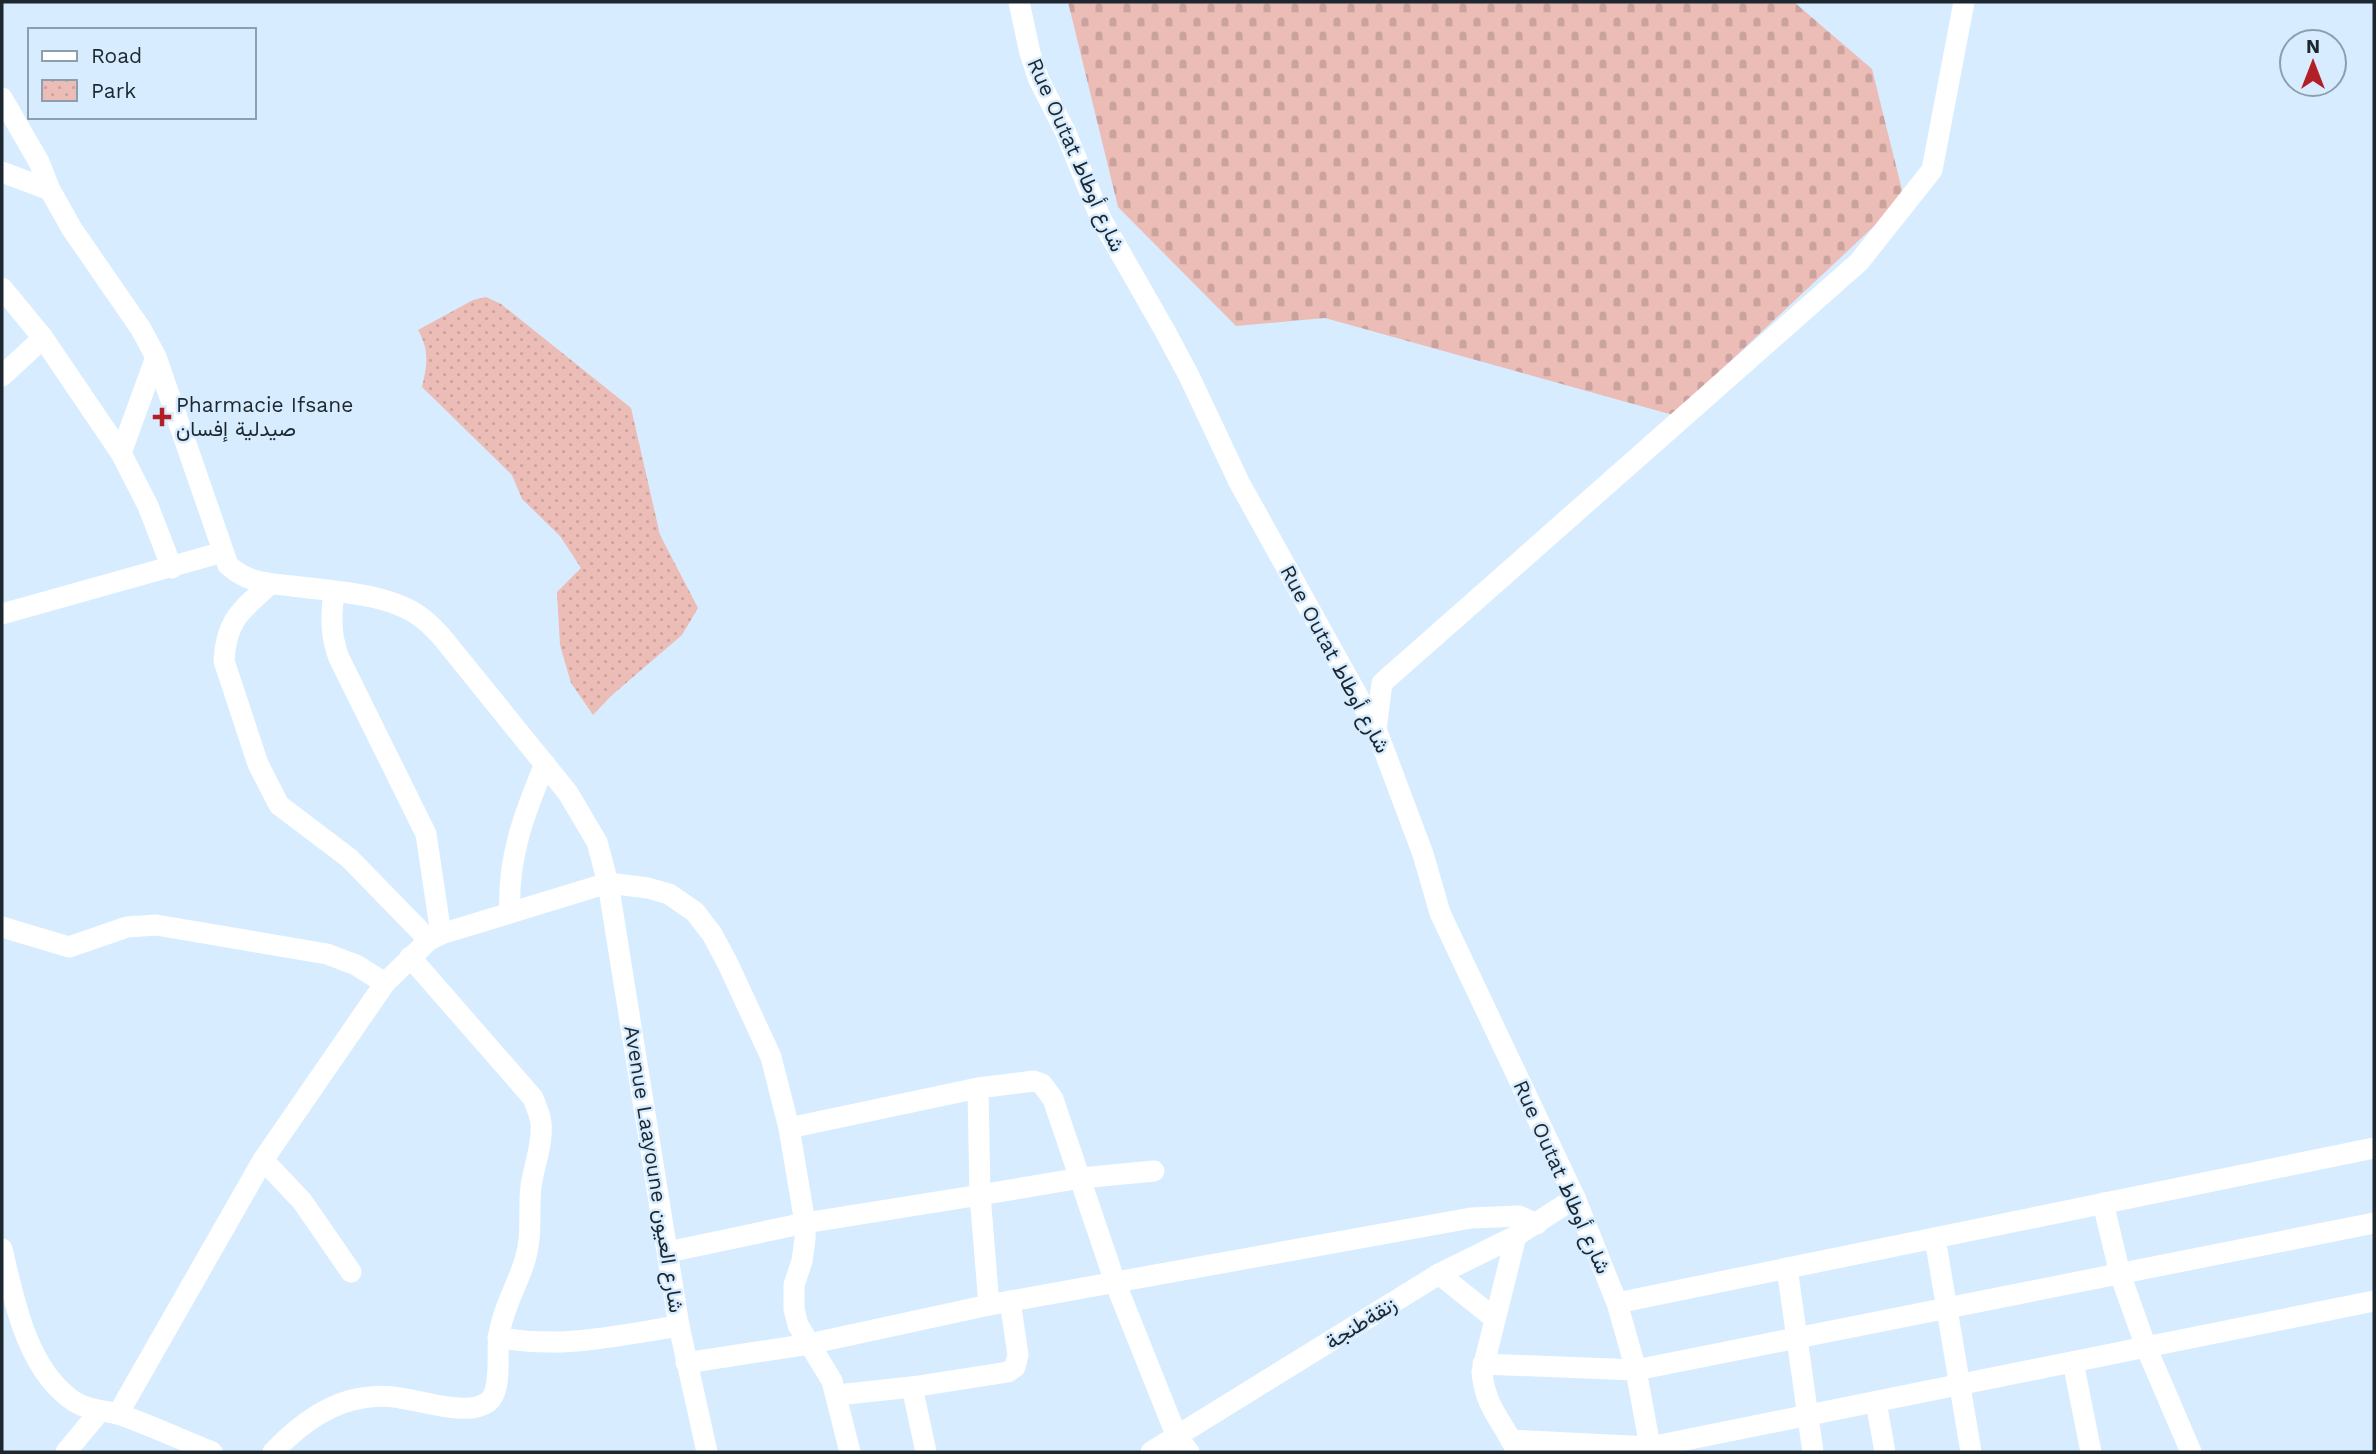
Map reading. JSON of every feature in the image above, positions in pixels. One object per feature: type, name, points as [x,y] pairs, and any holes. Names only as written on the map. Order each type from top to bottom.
[{"type":"street","name":"Rue Outat شارع أوطاط","points":[[1019,2],[1030,53],[1040,80],[1065,131],[1101,219],[1189,376],[1239,482],[1376,729],[1423,854],[1440,913],[1575,1198],[1617,1303],[1636,1370],[1650,1450]]},
{"type":"street","points":[[1376,729],[1382,683],[1859,262],[1932,170],[1964,2]]},
{"type":"street","name":"Avenue Laayoune شارع العيون","points":[[2,97],[39,162],[50,190],[72,229],[141,329],[156,356],[228,565],[242,578],[393,604],[420,616],[441,636],[569,793],[597,842],[608,883],[679,1326],[707,1452]]},
{"type":"street","points":[[2,172],[50,190]]},
{"type":"street","points":[[2,288],[43,338],[121,453],[148,506],[172,568]]},
{"type":"street","points":[[2,376],[43,338]]},
{"type":"street","points":[[121,453],[156,356]]},
{"type":"street","points":[[2,614],[223,552]]},
{"type":"street","points":[[270,584],[230,625],[225,642],[224,660],[258,764],[279,805],[349,858],[435,937]]},
{"type":"street","points":[[334,592],[330,624],[339,658],[426,834],[435,937]]},
{"type":"street","points":[[510,913],[509,887],[516,841],[545,764]]},
{"type":"street","points":[[66,1452],[109,1412],[263,1160],[385,983],[410,957],[435,937],[608,883],[648,888],[669,894],[695,912],[712,934],[771,1057],[789,1128],[805,1223],[802,1261],[794,1285],[794,1309],[798,1325],[824,1366],[837,1395],[850,1452]]},
{"type":"street","points":[[2,927],[69,947],[127,927],[156,925],[327,954],[356,965],[385,983]]},
{"type":"street","points":[[273,1452],[297,1429],[327,1410],[361,1398],[397,1397],[453,1408],[475,1407],[488,1403],[495,1395],[498,1379],[498,1337],[503,1315],[528,1246],[531,1186],[541,1124],[539,1113],[533,1098],[410,957]]},
{"type":"street","points":[[789,1128],[978,1088],[1034,1081],[1042,1084],[1053,1099],[1115,1282],[1183,1445]]},
{"type":"street","points":[[837,1395],[912,1387],[1008,1371],[1015,1367],[1018,1355],[1000,1303],[980,1195],[978,1088]]},
{"type":"street","points":[[1617,1303],[2374,1148]]},
{"type":"street","points":[[263,1160],[302,1201],[351,1272]]},
{"type":"street","points":[[668,1252],[805,1223],[1081,1178],[1154,1171]]},
{"type":"street","name":"زنقةطنجة","points":[[1151,1452],[1183,1445],[1439,1274],[1516,1236],[1575,1198]]},
{"type":"street","points":[[2103,1203],[2120,1274],[2190,1452]]},
{"type":"street","points":[[686,1363],[809,1344],[1000,1303],[1471,1218],[1519,1216],[1536,1224]]},
{"type":"street","points":[[1483,1364],[1636,1370],[2374,1223]]},
{"type":"street","points":[[1516,1236],[1482,1371],[1483,1390],[1514,1446],[1650,1450],[2374,1301]]},
{"type":"street","points":[[1935,1238],[1971,1452]]},
{"type":"street","points":[[2,1249],[10,1320],[51,1379],[77,1403],[109,1412],[212,1452]]},
{"type":"street","points":[[1787,1268],[1813,1452]]},
{"type":"street","points":[[1439,1274],[1494,1318]]},
{"type":"street","points":[[498,1337],[540,1343],[566,1343],[679,1326]]},
{"type":"street","points":[[2073,1362],[2091,1452]]},
{"type":"street","points":[[912,1387],[926,1452]]},
{"type":"street","points":[[1876,1402],[1885,1452]]},
{"type":"green space","points":[[1068,2],[1794,2],[1872,69],[1904,198],[1673,415],[1325,318],[1236,326],[1118,207]]},
{"type":"green space","points":[[486,297],[501,304],[631,408],[660,535],[698,608],[682,635],[593,715],[571,683],[560,645],[557,592],[581,568],[560,536],[522,499],[512,475],[422,387],[426,358],[418,330],[473,300]]},
{"type":"place","name":"Pharmacie Ifsane صيدلية إفسان","points":[[162,417]]}]
